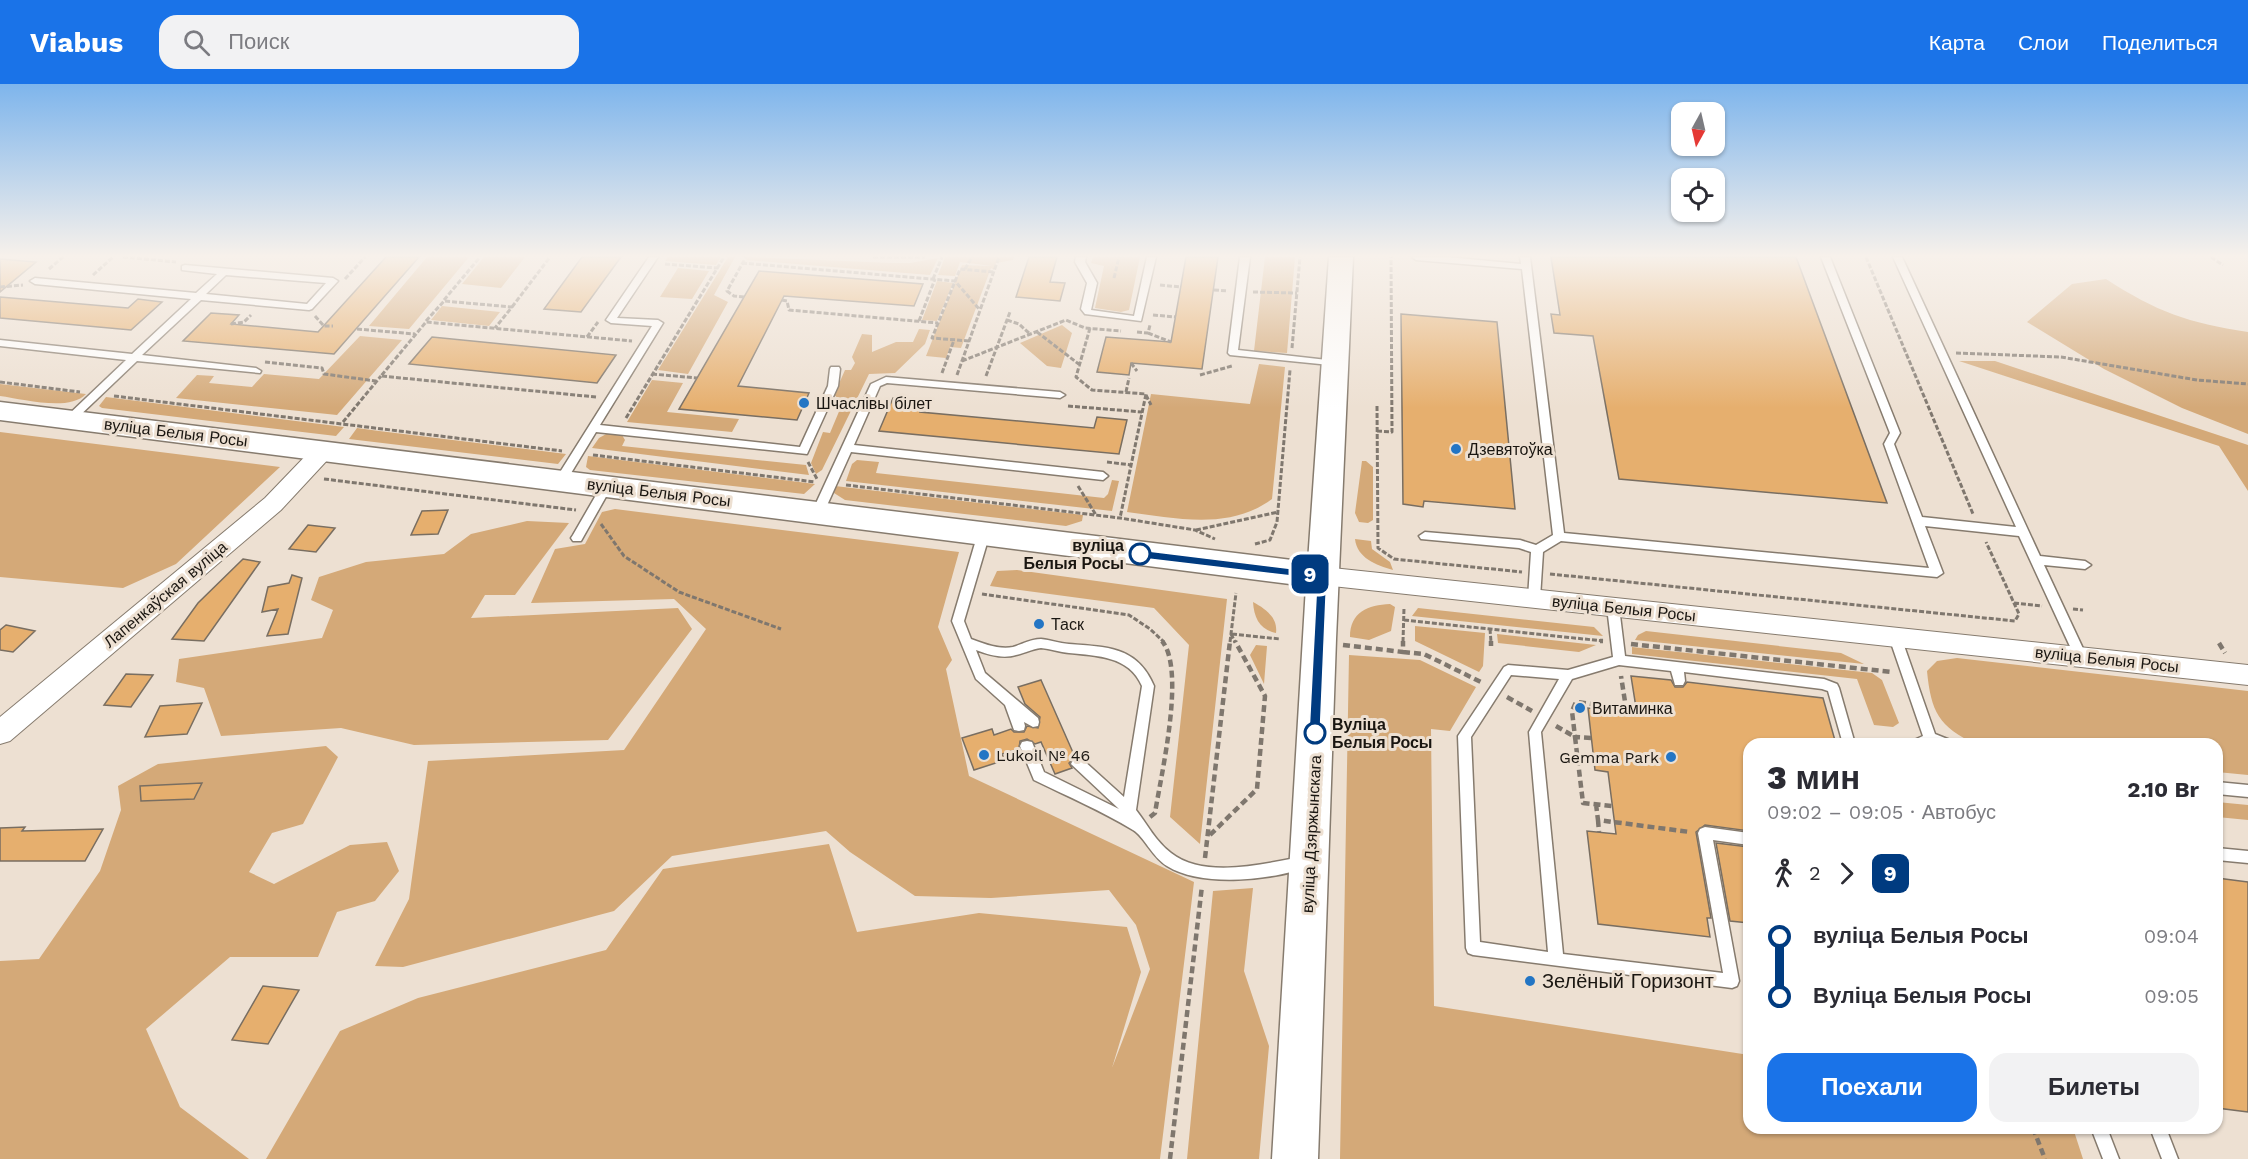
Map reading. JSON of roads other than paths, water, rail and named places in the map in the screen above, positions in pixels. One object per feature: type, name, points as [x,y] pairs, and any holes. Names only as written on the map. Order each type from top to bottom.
[{"type":"main road","name":"вуліца Дзяржынскага","points":[[1295,1159],[1323,576],[1341,307]]},
{"type":"main road","name":"вуліца Белыя Росы","points":[[0,411],[70,419],[321,461],[561,480],[1323,576]]},
{"type":"street","name":"Лапенкаўская вуліца","points":[[0,733],[321,461]]},
{"type":"street","name":"вуліца Белыя Росы","points":[[1323,576],[2248,675]]},
{"type":"lane","points":[[70,419],[188,307]]},
{"type":"lane","points":[[561,480],[658,323],[612,320],[621,307]]},
{"type":"lane","points":[[1086,307],[1088,312],[1138,319],[1141,307]]},
{"type":"lane","points":[[1238,307],[1233,353],[1336,364]]},
{"type":"lane","points":[[1531,307],[1559,537]]},
{"type":"lane","points":[[1537,550],[1559,537],[1937,573],[1889,444],[1895,433],[1845,307]]},
{"type":"lane","points":[[1920,307],[2080,656]]},
{"type":"lane","points":[[0,343],[256,371]]},
{"type":"lane","points":[[594,428],[803,452],[833,386],[835,369]]},
{"type":"lane","points":[[818,512],[876,384],[886,380],[1060,395]]},
{"type":"lane","points":[[847,448],[1103,476]]},
{"type":"lane","points":[[577,538],[607,486]]},
{"type":"lane","points":[[1919,521],[2023,532]]},
{"type":"lane","points":[[984,533],[958,621],[980,676],[1033,722]]},
{"type":"lane","points":[[1425,536],[1520,544],[1537,550]]},
{"type":"lane","points":[[1534,598],[1537,550]]},
{"type":"lane","points":[[2036,560],[2085,565]]},
{"type":"lane","points":[[1613,607],[1619,660]]},
{"type":"lane","points":[[1895,637],[1923,738]]},
{"type":"lane","points":[[966,642],[992,652],[1010,653],[1034,644],[1097,652],[1117,655],[1138,666],[1145,675],[1148,686],[1129,811]]},
{"type":"lane","points":[[1743,838],[1705,834],[1732,981],[1473,948],[1464,736],[1508,670],[1568,675],[1619,660],[1824,684],[1833,688],[1847,738]]},
{"type":"lane","points":[[1677,667],[1679,681]]},
{"type":"lane","points":[[1738,674],[1741,688]]},
{"type":"lane","points":[[1556,960],[1535,732],[1568,675]]},
{"type":"lane","points":[[1009,701],[1019,726]]},
{"type":"lane","points":[[1028,746],[1040,776],[1138,826]]},
{"type":"lane","points":[[1078,764],[1129,811],[1154,848],[1181,867],[1203,872],[1263,870],[1310,861]]},
{"type":"lane","points":[[2223,789],[2248,792]]},
{"type":"lane","points":[[2223,855],[2248,857]]},
{"type":"lane","points":[[2101,1134],[2110,1159]]},
{"type":"lane","points":[[2160,1134],[2170,1159]]},
{"type":"place","name":"Шчаслівы білет","points":[[804,403]]},
{"type":"place","name":"Дзевятоўка","points":[[1456,449]]},
{"type":"place","name":"вуліца Белыя Росы","points":[[1140,554]]},
{"type":"place","name":"Таск","points":[[1039,624]]},
{"type":"place","name":"Витаминка","points":[[1580,708]]},
{"type":"place","name":"Вуліца Белыя Росы","points":[[1315,733]]},
{"type":"place","name":"Lukoil № 46","points":[[984,755]]},
{"type":"place","name":"Gemma Park","points":[[1671,757]]},
{"type":"place","name":"Зелёный Горизонт","points":[[1530,981]]}]
